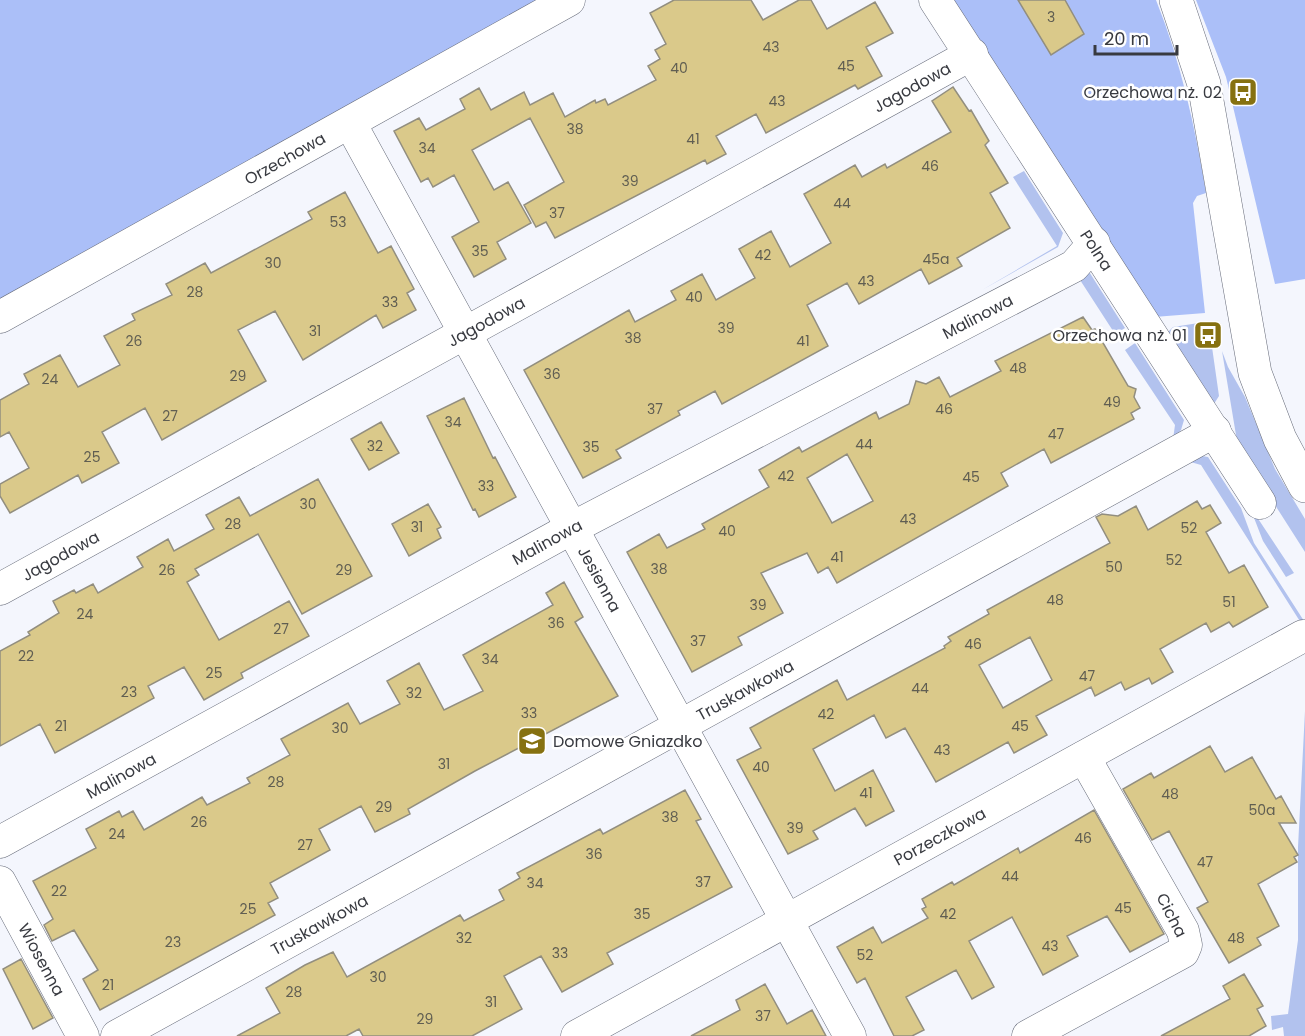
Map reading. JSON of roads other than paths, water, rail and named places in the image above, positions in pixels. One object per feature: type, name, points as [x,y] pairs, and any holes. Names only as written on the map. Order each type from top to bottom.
[{"type":"street","name":"Orzechowa","points":[[0,317],[569,0]]},
{"type":"street","name":"Polna","points":[[934,0],[972,54],[1260,503]]},
{"type":"street","points":[[1176,0],[1204,84],[1254,373],[1280,438],[1305,486]]},
{"type":"street","name":"Jagodowa","points":[[0,589],[972,54]]},
{"type":"street","name":"Jesienna","points":[[350,123],[850,1036]]},
{"type":"street","name":"Malinowa","points":[[0,842],[572,528],[1074,266],[1094,243]]},
{"type":"street","name":"Truskawkowa","points":[[117,1036],[1215,431]]},
{"type":"street","name":"Porzeczkowa","points":[[577,1036],[1303,636]]},
{"type":"street","name":"Cicha","points":[[1028,1036],[1183,952],[1186,945],[1183,931],[1084,757]]},
{"type":"street","name":"Wiosenna","points":[[0,882],[83,1036]]},
{"type":"place","name":"Orzechowa nż. 02","points":[[1243,92]]},
{"type":"place","name":"Orzechowa nż. 01","points":[[1208,335]]},
{"type":"place","name":"Domowe Gniazdko","points":[[532,741]]}]
